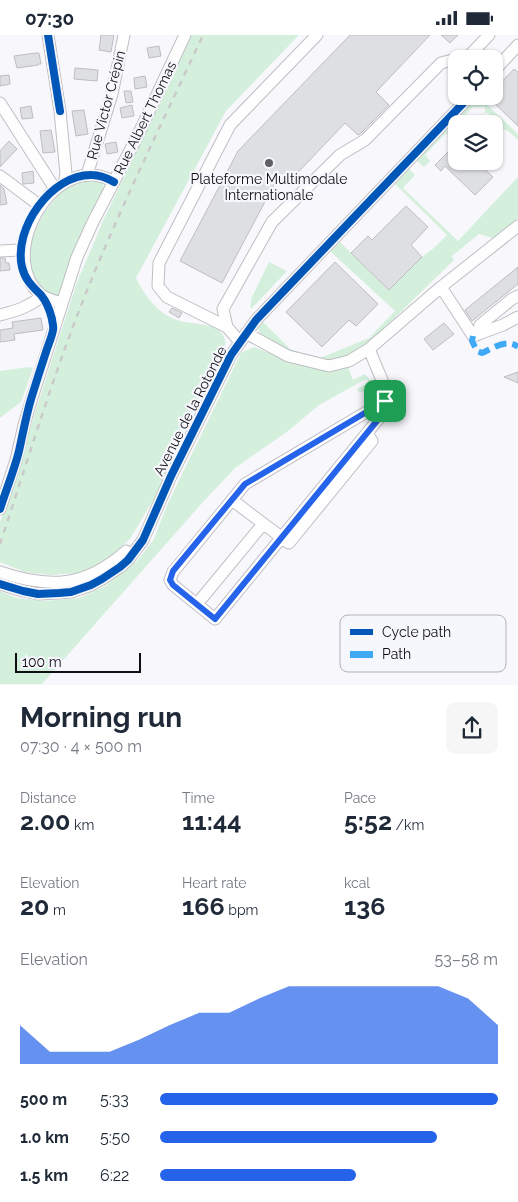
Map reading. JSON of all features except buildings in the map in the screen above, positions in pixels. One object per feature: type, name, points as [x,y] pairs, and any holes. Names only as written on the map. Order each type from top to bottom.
[{"type":"street","points":[[48,35],[60,111],[66,174],[59,186],[39,205],[24,235],[20,258],[24,273],[31,286],[42,296],[62,303]]},
{"type":"street","name":"Rue Victor Crépin","points":[[83,176],[112,94],[124,35]]},
{"type":"street","name":"Rue Albert Thomas","points":[[0,509],[16,459],[32,398],[72,273],[84,242],[137,137],[185,35]]},
{"type":"street","points":[[317,35],[230,125],[158,263],[158,286],[167,297],[227,327],[243,338],[288,357],[328,366],[349,361],[369,349],[441,287],[518,226]]},
{"type":"street","points":[[475,50],[489,35]]},
{"type":"street","points":[[503,61],[518,45]]},
{"type":"street","points":[[227,327],[222,309],[272,222],[340,155],[365,140],[441,63],[448,61]]},
{"type":"street","points":[[0,103],[59,186]]},
{"type":"street","name":"Avenue de la Rotonde","points":[[0,584],[38,594],[71,591],[91,585],[102,579],[120,567],[134,553],[143,540],[231,355],[256,320],[461,105]]},
{"type":"street","points":[[60,111],[73,172],[83,176]]},
{"type":"street","points":[[59,186],[83,176],[98,175],[114,182]]},
{"type":"street","points":[[0,176],[39,205]]},
{"type":"street","points":[[0,251],[20,250]]},
{"type":"street","points":[[441,287],[473,336],[503,325],[518,317]]},
{"type":"street","points":[[0,315],[26,307],[42,296]]},
{"type":"street","points":[[477,335],[480,325],[518,296]]},
{"type":"street","points":[[369,349],[384,385],[385,401],[385,411],[215,619],[173,585],[170,580],[173,571],[245,484],[385,401]]},
{"type":"street","name":"Rue Albert Thomas","points":[[0,485],[32,398]]},
{"type":"street","points":[[232,499],[282,537]]},
{"type":"street","name":"Avenue de la Rotonde","points":[[0,572],[28,581],[47,583],[76,580],[94,573],[128,550],[142,533],[158,505]]},
{"type":"street","points":[[197,604],[264,524]]},
{"type":"green space","points":[[192,35],[299,35],[226,111],[136,278],[144,292],[158,309],[180,321],[218,329],[226,343],[178,441],[155,497],[130,539],[104,562],[77,573],[49,575],[25,572],[0,562],[0,522],[76,285],[103,221]]},
{"type":"green space","points":[[470,105],[487,105],[498,115],[485,113],[485,107],[473,107],[465,115],[461,115]]},
{"type":"green space","points":[[503,120],[518,134],[518,140],[507,130],[503,130]]},
{"type":"green space","points":[[446,130],[448,132],[448,135],[446,133],[425,155],[430,161],[424,167],[417,161]]},
{"type":"green space","points":[[409,169],[415,175],[403,188],[458,241],[518,177],[518,218],[493,238],[479,234],[452,256],[454,260],[380,332],[366,345],[350,354],[335,359],[320,360],[289,352],[262,337],[258,328],[263,322],[290,349],[320,358],[369,338],[395,311],[330,251],[340,242],[389,290],[447,235],[395,184]]},
{"type":"green space","points":[[89,181],[102,182],[104,187],[79,239],[59,295],[54,296],[41,288],[29,268],[30,244],[44,213],[58,195],[72,184]]},
{"type":"green space","points":[[269,262],[287,271],[250,308],[252,297]]},
{"type":"green space","points":[[254,347],[290,361],[348,367],[353,380],[365,374],[375,386],[360,393],[357,389],[369,382],[366,379],[319,405],[288,431],[235,468],[42,684],[0,684],[0,591],[17,598],[45,601],[79,598],[105,586],[137,561],[154,539],[167,505],[241,353]]},
{"type":"green space","points":[[33,368],[21,402],[0,418],[0,371]]},
{"type":"railway","points":[[0,544],[52,386],[99,260],[203,35]]},
{"type":"marked path","points":[[473,336],[472,341],[477,351],[482,353],[509,343],[518,347]]},
{"type":"cycle path","points":[[48,35],[60,111]]},
{"type":"cycle path","points":[[0,584],[38,594],[71,592],[102,579],[128,560],[143,540],[171,476],[231,355],[256,320],[461,105]]},
{"type":"cycle path","points":[[0,509],[17,458],[29,405],[53,329],[46,303],[29,283],[23,272],[21,252],[23,236],[38,206],[62,184],[77,177],[92,175],[114,182]]},
{"type":"place","name":"Plateforme Multimodale Internationale","points":[[269,163]]},
{"type":"route","points":[[385,401],[385,411],[215,619],[173,585],[170,580],[173,571],[245,484],[385,401]]}]
